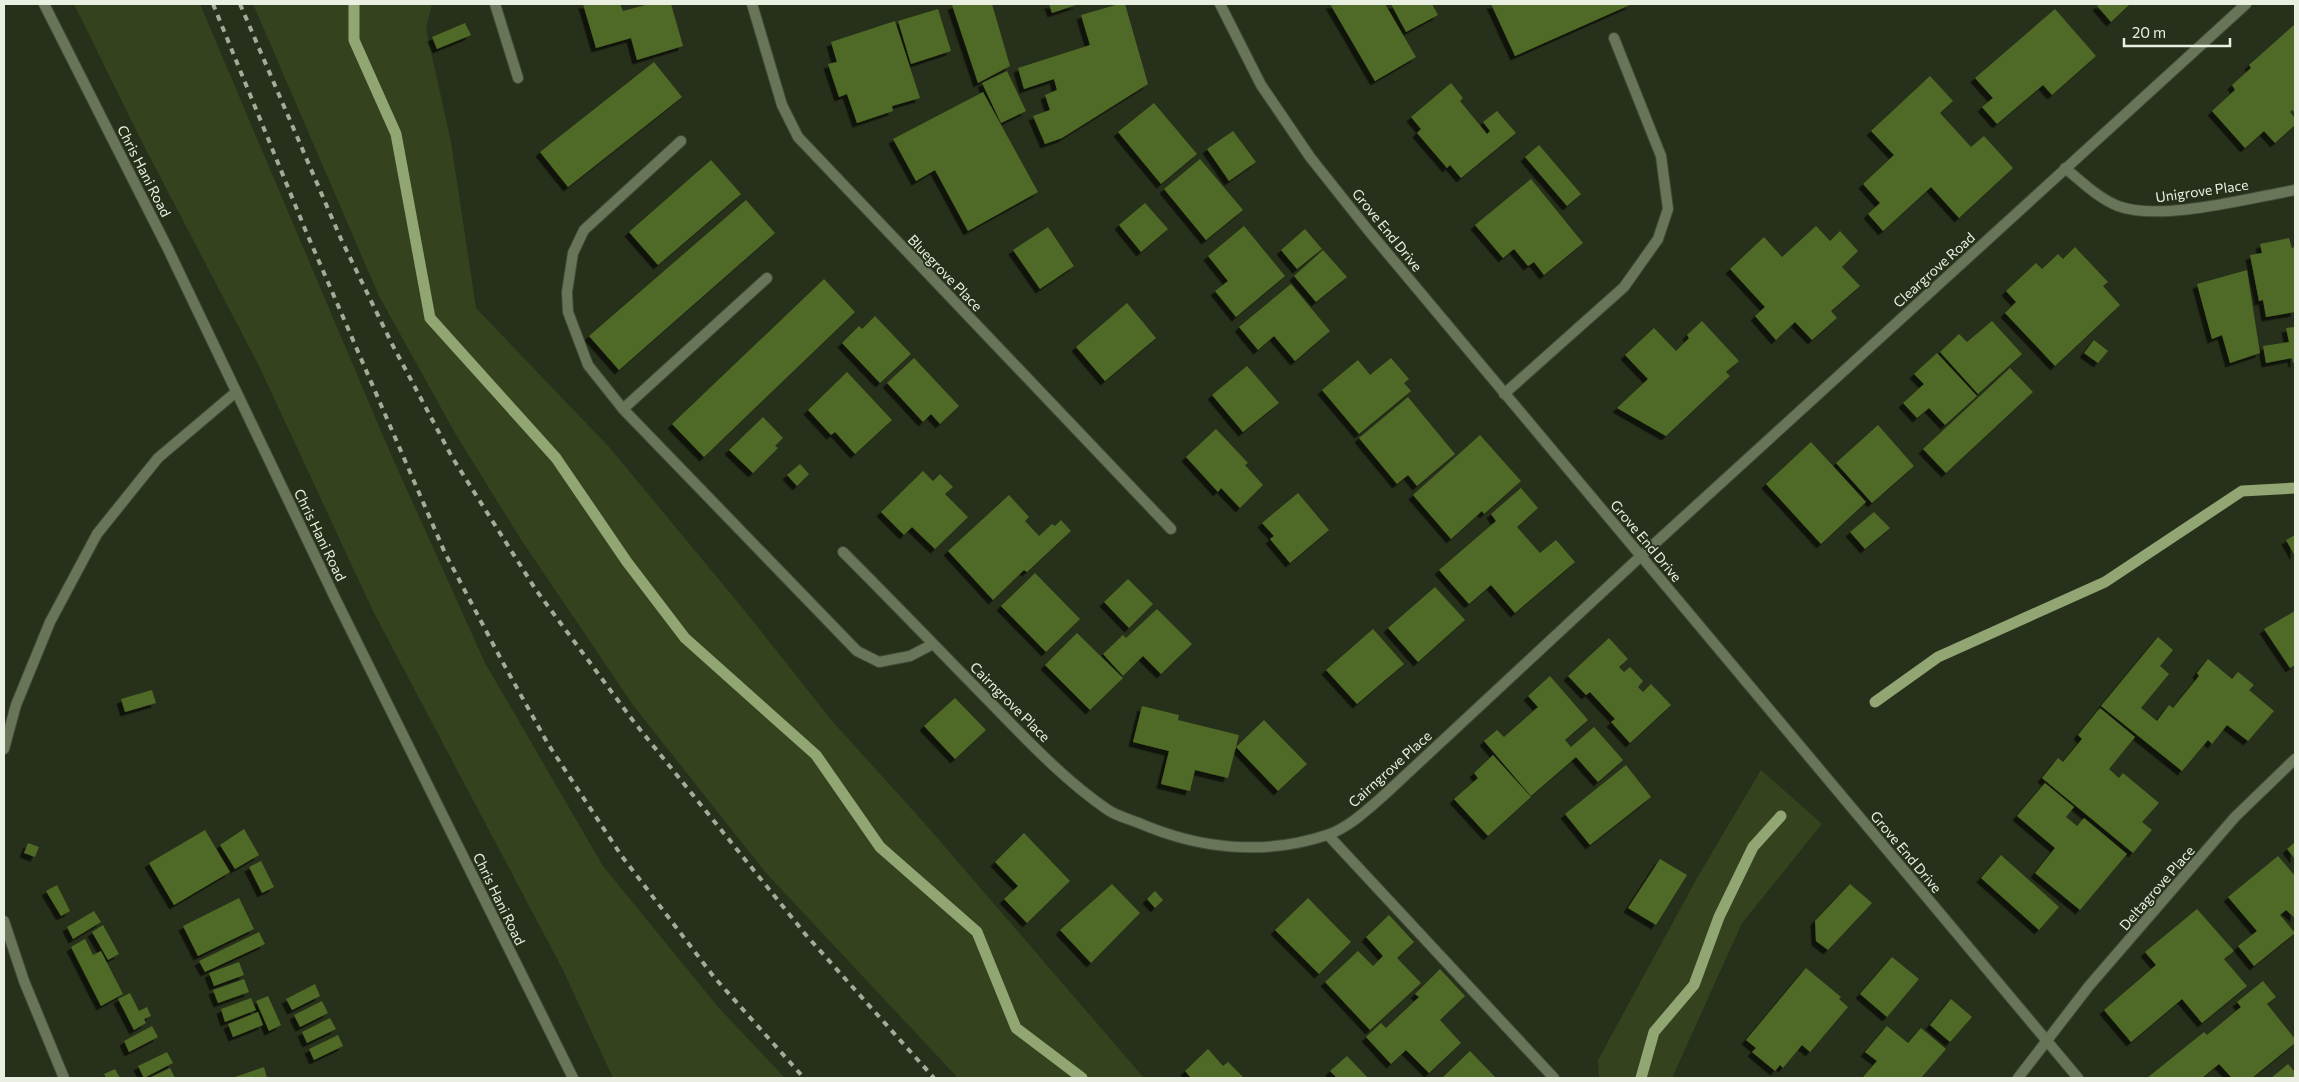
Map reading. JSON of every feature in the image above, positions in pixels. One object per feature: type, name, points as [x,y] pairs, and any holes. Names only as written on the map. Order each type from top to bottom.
[{"type":"street","name":"Chris Hani Road","points":[[44,4],[168,249],[336,600],[573,1078]]},
{"type":"street","points":[[495,4],[518,78]]},
{"type":"street","name":"Bluegrove Place","points":[[752,4],[782,105],[798,137],[1171,529]]},
{"type":"street","name":"Grove End Drive","points":[[1220,4],[1261,85],[1310,157],[1368,230],[2078,1078]]},
{"type":"street","name":"Cleargrove Road","points":[[1641,556],[2246,4]]},
{"type":"street","points":[[1504,394],[1624,287],[1658,239],[1668,209],[1661,156],[1614,38]]},
{"type":"street","points":[[681,141],[584,230],[573,253],[567,292],[568,312],[588,365],[623,409],[857,651],[879,662],[910,656],[933,644]]},
{"type":"street","name":"Unigrove Place","points":[[2065,168],[2098,196],[2117,206],[2135,212],[2164,212],[2295,190]]},
{"type":"street","points":[[623,409],[767,278]]},
{"type":"street","points":[[4,749],[16,705],[50,622],[97,534],[158,458],[236,392]]},
{"type":"street","name":"Cairngrove Place","points":[[844,552],[933,644],[1074,784],[1110,811],[1154,830],[1198,844],[1236,849],[1291,844],[1328,835],[1360,817],[1641,556]]},
{"type":"street","name":"Deltagrove Place","points":[[2018,1078],[2089,986],[2235,817],[2295,759]]},
{"type":"street","points":[[1328,835],[1554,1078]]},
{"type":"street","points":[[4,921],[24,981],[64,1078]]},
{"type":"green space","points":[[74,4],[200,4],[389,450],[485,663],[603,866],[718,1007],[785,1078],[613,1078],[563,970],[373,611],[260,368],[141,140]]},
{"type":"green space","points":[[253,4],[432,4],[426,29],[451,142],[476,308],[609,447],[745,611],[833,722],[927,826],[1144,1078],[958,1078],[766,873],[633,705],[520,538],[455,433],[379,296]]},
{"type":"green space","points":[[1761,770],[1822,824],[1742,923],[1672,1078],[1599,1078],[1598,1060],[1697,878]]},
{"type":"building","points":[[583,4],[620,4],[623,11],[649,4],[671,4],[683,46],[637,60],[631,38],[596,48]]},
{"type":"building","points":[[992,4],[1010,66],[978,83],[952,5]]},
{"type":"building","points":[[1049,4],[1079,4],[1052,13]]},
{"type":"building","points":[[1125,4],[1148,84],[1062,138],[1045,144],[1033,116],[1050,110],[1045,95],[1057,90],[1054,79],[1024,89],[1018,68],[1090,45],[1081,15]]},
{"type":"building","points":[[1330,4],[1385,4],[1416,57],[1375,81]]},
{"type":"building","points":[[1391,4],[1432,4],[1438,15],[1406,32]]},
{"type":"building","points":[[1491,4],[1632,4],[1515,56]]},
{"type":"building","points":[[2099,4],[2130,4],[2111,22],[2097,6]]},
{"type":"building","points":[[938,9],[951,51],[911,64],[898,21]]},
{"type":"building","points":[[2055,9],[2096,56],[2052,95],[2043,85],[1997,124],[1982,107],[1993,98],[1975,78]]},
{"type":"building","points":[[895,21],[920,98],[892,106],[893,111],[857,123],[847,94],[839,97],[828,64],[837,62],[831,42]]},
{"type":"building","points":[[465,23],[471,35],[437,49],[432,37]]},
{"type":"building","points":[[2295,24],[2295,113],[2292,110],[2290,112],[2295,118],[2295,125],[2275,143],[2264,131],[2245,148],[2212,111],[2235,90],[2232,85],[2251,68],[2249,65]]},
{"type":"building","points":[[654,62],[682,97],[568,187],[540,152]]},
{"type":"building","points":[[1007,71],[1026,111],[1001,123],[982,83]]},
{"type":"building","points":[[1930,76],[1953,101],[1940,113],[1971,147],[1984,136],[2013,168],[1959,218],[1931,187],[1883,231],[1868,214],[1880,203],[1863,184],[1894,155],[1871,131]]},
{"type":"building","points":[[1451,83],[1463,98],[1460,101],[1487,134],[1490,131],[1483,122],[1497,111],[1516,133],[1461,178],[1450,165],[1447,168],[1417,133],[1421,129],[1411,117]]},
{"type":"building","points":[[983,92],[1038,192],[968,231],[935,170],[916,181],[893,139]]},
{"type":"building","points":[[1154,103],[1197,154],[1161,184],[1118,132]]},
{"type":"building","points":[[1233,131],[1256,162],[1229,181],[1207,149]]},
{"type":"building","points":[[1539,145],[1581,194],[1567,206],[1525,157]]},
{"type":"building","points":[[1200,159],[1243,210],[1206,240],[1164,189]]},
{"type":"building","points":[[711,160],[741,194],[658,265],[629,232]]},
{"type":"building","points":[[1531,179],[1583,243],[1544,275],[1534,262],[1528,266],[1514,249],[1503,258],[1475,225]]},
{"type":"building","points":[[746,200],[775,233],[619,370],[589,336]]},
{"type":"building","points":[[1145,203],[1168,229],[1141,252],[1119,225]]},
{"type":"building","points":[[1244,226],[1285,276],[1236,317],[1215,291],[1228,281],[1208,256]]},
{"type":"building","points":[[1816,226],[1830,241],[1840,231],[1858,251],[1842,267],[1860,286],[1831,311],[1837,318],[1812,340],[1795,322],[1776,340],[1755,316],[1765,307],[1730,269],[1764,237],[1782,257]]},
{"type":"building","points":[[1048,227],[1074,266],[1040,289],[1013,250]]},
{"type":"building","points":[[1305,229],[1322,249],[1297,269],[1281,250]]},
{"type":"building","points":[[2289,238],[2292,248],[2295,247],[2295,312],[2266,317],[2263,300],[2259,301],[2250,255],[2262,253],[2260,244]]},
{"type":"building","points":[[2075,247],[2108,282],[2103,286],[2120,305],[2055,366],[2005,313],[2016,302],[2006,291],[2036,263],[2042,269],[2058,254],[2063,259]]},
{"type":"building","points":[[1323,250],[1347,277],[1316,302],[1294,276]]},
{"type":"building","points":[[2247,270],[2260,353],[2230,363],[2222,335],[2212,339],[2197,284]]},
{"type":"building","points":[[824,279],[855,312],[704,457],[672,424]]},
{"type":"building","points":[[1291,284],[1330,331],[1295,361],[1274,336],[1258,350],[1239,327]]},
{"type":"building","points":[[1127,303],[1156,338],[1105,381],[1076,347]]},
{"type":"building","points":[[875,316],[911,354],[880,383],[842,343],[859,326],[862,329]]},
{"type":"building","points":[[1702,321],[1739,361],[1726,372],[1730,376],[1666,436],[1617,408],[1648,379],[1625,355],[1654,328],[1676,351],[1689,338],[1687,335]]},
{"type":"building","points":[[1992,321],[2022,354],[1978,394],[1940,352],[1959,334],[1967,342]]},
{"type":"building","points":[[2295,327],[2295,362],[2293,363],[2292,358],[2266,363],[2263,346],[2289,342],[2286,328]]},
{"type":"building","points":[[2094,340],[2108,351],[2098,363],[2084,353]]},
{"type":"building","points":[[1937,353],[1977,396],[1945,425],[1929,408],[1917,418],[1903,403],[1924,384],[1914,374]]},
{"type":"building","points":[[914,358],[959,406],[940,424],[931,414],[923,422],[887,383]]},
{"type":"building","points":[[1391,358],[1409,379],[1404,383],[1411,391],[1359,434],[1322,390],[1358,360],[1370,375]]},
{"type":"building","points":[[1247,366],[1279,403],[1243,432],[1212,395]]},
{"type":"building","points":[[2010,368],[2033,392],[1946,473],[1923,449]]},
{"type":"building","points":[[847,372],[892,420],[855,454],[835,432],[831,435],[808,410]]},
{"type":"building","points":[[1408,397],[1455,454],[1417,486],[1408,475],[1397,484],[1359,438]]},
{"type":"building","points":[[763,417],[783,438],[775,446],[778,448],[753,473],[729,450]]},
{"type":"building","points":[[1878,425],[1914,466],[1872,503],[1836,463]]},
{"type":"building","points":[[1216,429],[1248,463],[1245,465],[1263,485],[1240,508],[1221,488],[1218,492],[1186,457]]},
{"type":"building","points":[[1480,435],[1521,481],[1484,514],[1482,511],[1451,539],[1413,495]]},
{"type":"building","points":[[1811,442],[1866,502],[1821,544],[1766,484]]},
{"type":"building","points":[[800,464],[809,474],[797,486],[787,475]]},
{"type":"building","points":[[923,471],[933,481],[940,474],[953,487],[945,494],[968,517],[935,549],[912,527],[904,535],[881,512]]},
{"type":"building","points":[[1521,488],[1538,508],[1517,527],[1540,553],[1556,540],[1575,562],[1515,613],[1491,585],[1469,604],[1439,570],[1496,521],[1491,514]]},
{"type":"building","points":[[1298,493],[1329,530],[1290,563],[1270,539],[1274,536],[1262,523]]},
{"type":"building","points":[[1009,495],[1029,517],[1025,521],[1039,536],[1052,524],[1055,526],[1061,520],[1071,531],[1027,572],[1024,570],[993,600],[948,551]]},
{"type":"building","points":[[1874,512],[1890,528],[1865,549],[1850,532]]},
{"type":"building","points":[[2295,535],[2295,556],[2286,540]]},
{"type":"building","points":[[1035,573],[1080,619],[1046,652],[1001,606]]},
{"type":"building","points":[[1128,579],[1153,604],[1129,628],[1104,602]]},
{"type":"building","points":[[1435,587],[1465,620],[1418,662],[1388,628]]},
{"type":"building","points":[[1157,609],[1192,644],[1161,674],[1143,656],[1123,676],[1103,654],[1123,635],[1126,638]]},
{"type":"building","points":[[2295,611],[2295,665],[2290,668],[2264,629]]},
{"type":"building","points":[[1373,629],[1404,664],[1357,704],[1326,670]]},
{"type":"building","points":[[1077,633],[1123,678],[1090,710],[1045,665]]},
{"type":"building","points":[[2158,637],[2173,650],[2160,666],[2169,674],[2141,708],[2157,721],[2169,705],[2173,708],[2199,676],[2197,673],[2208,659],[2232,679],[2238,672],[2254,685],[2249,690],[2274,711],[2248,741],[2227,725],[2212,744],[2208,740],[2182,771],[2101,706]]},
{"type":"building","points":[[1609,638],[1628,659],[1619,667],[1624,672],[1630,667],[1643,681],[1638,687],[1643,692],[1651,684],[1671,705],[1630,743],[1611,722],[1615,719],[1590,692],[1586,695],[1568,676]]},
{"type":"building","points":[[1550,676],[1588,720],[1565,740],[1571,747],[1594,727],[1623,760],[1598,782],[1576,757],[1531,796],[1484,741],[1497,730],[1504,737],[1538,707],[1528,696]]},
{"type":"building","points":[[152,690],[156,703],[125,712],[121,699]]},
{"type":"building","points":[[955,698],[986,730],[955,759],[924,726]]},
{"type":"building","points":[[1142,706],[1179,715],[1178,720],[1239,735],[1228,778],[1195,770],[1190,791],[1161,784],[1169,751],[1133,742]]},
{"type":"building","points":[[2100,708],[2135,737],[2109,769],[2119,778],[2123,773],[2159,803],[2142,822],[2152,830],[2133,853],[2042,778],[2058,758],[2063,762],[2082,739],[2078,735]]},
{"type":"building","points":[[1264,720],[1307,764],[1278,791],[1236,747]]},
{"type":"building","points":[[1493,755],[1531,797],[1488,836],[1454,799],[1478,778],[1474,773]]},
{"type":"building","points":[[1626,765],[1651,797],[1590,845],[1565,814]]},
{"type":"building","points":[[2045,783],[2074,807],[2066,817],[2077,826],[2084,818],[2127,854],[2080,910],[2035,873],[2055,848],[2017,816]]},
{"type":"building","points":[[244,829],[259,855],[235,869],[220,845]]},
{"type":"building","points":[[205,830],[230,872],[174,905],[149,863]]},
{"type":"building","points":[[1024,833],[1070,881],[1027,923],[1004,899],[1018,886],[995,862]]},
{"type":"building","points":[[2295,842],[2295,859],[2287,849]]},
{"type":"building","points":[[28,843],[39,847],[35,857],[24,853]]},
{"type":"building","points":[[2001,855],[2059,907],[2039,930],[1981,878]]},
{"type":"building","points":[[2278,856],[2295,876],[2295,918],[2286,910],[2280,915],[2295,933],[2254,966],[2238,946],[2257,931],[2228,897]]},
{"type":"building","points":[[1660,859],[1687,875],[1656,925],[1628,908]]},
{"type":"building","points":[[261,861],[274,887],[262,893],[249,867]]},
{"type":"building","points":[[1112,884],[1140,913],[1091,963],[1060,930]]},
{"type":"building","points":[[1850,884],[1872,903],[1828,950],[1816,941],[1815,921]]},
{"type":"building","points":[[57,885],[70,911],[61,916],[46,891]]},
{"type":"building","points":[[1155,891],[1163,900],[1155,908],[1147,899]]},
{"type":"building","points":[[239,898],[254,929],[198,956],[183,926]]},
{"type":"building","points":[[1308,898],[1351,942],[1319,974],[1275,930]]},
{"type":"building","points":[[2197,909],[2234,951],[2224,959],[2247,986],[2202,1023],[2182,999],[2131,1042],[2104,1010],[2156,965],[2145,952]]},
{"type":"building","points":[[94,911],[101,922],[73,939],[67,927]]},
{"type":"building","points":[[1389,915],[1414,942],[1397,958],[1421,983],[1370,1030],[1325,982],[1358,951],[1373,966],[1383,956],[1366,937]]},
{"type":"building","points":[[103,925],[119,954],[108,960],[92,932]]},
{"type":"building","points":[[259,932],[265,944],[205,972],[199,961]]},
{"type":"building","points":[[85,939],[93,955],[101,951],[123,994],[101,1006],[71,947]]},
{"type":"building","points":[[1892,957],[1919,979],[1887,1017],[1860,994]]},
{"type":"building","points":[[239,962],[244,975],[214,986],[209,973]]},
{"type":"building","points":[[1806,968],[1841,997],[1839,999],[1848,1007],[1810,1052],[1802,1045],[1783,1068],[1780,1065],[1775,1071],[1752,1052],[1756,1048],[1746,1040]]},
{"type":"building","points":[[1440,969],[1465,996],[1440,1020],[1461,1043],[1429,1073],[1406,1050],[1391,1064],[1366,1037],[1381,1023],[1386,1028],[1419,997],[1415,994]]},
{"type":"building","points":[[244,979],[249,992],[218,1003],[213,990]]},
{"type":"building","points":[[2263,981],[2276,997],[2267,1004],[2295,1039],[2295,1043],[2252,1078],[2232,1078],[2219,1064],[2202,1078],[2147,1078],[2204,1032],[2207,1035],[2241,1007],[2237,1002]]},
{"type":"building","points":[[315,984],[320,996],[292,1010],[286,999]]},
{"type":"building","points":[[130,993],[139,1011],[147,1007],[151,1016],[144,1019],[146,1023],[134,1030],[118,999]]},
{"type":"building","points":[[268,996],[281,1025],[269,1031],[256,1001]]},
{"type":"building","points":[[251,998],[256,1010],[225,1022],[221,1009]]},
{"type":"building","points":[[1951,999],[1972,1017],[1950,1042],[1930,1025]]},
{"type":"building","points":[[322,1001],[328,1013],[300,1027],[294,1015]]},
{"type":"building","points":[[258,1012],[263,1025],[233,1037],[228,1024]]},
{"type":"building","points":[[330,1018],[336,1029],[307,1043],[302,1032]]},
{"type":"building","points":[[152,1026],[158,1037],[129,1052],[124,1041]]},
{"type":"building","points":[[1887,1026],[1908,1043],[1921,1028],[1946,1049],[1921,1078],[1862,1078],[1877,1061],[1865,1052]]},
{"type":"building","points":[[338,1035],[343,1046],[314,1060],[309,1049]]},
{"type":"building","points":[[1208,1049],[1223,1066],[1228,1062],[1244,1078],[1191,1078],[1185,1071]]},
{"type":"building","points":[[1470,1051],[1496,1078],[1442,1078]]},
{"type":"building","points":[[167,1052],[173,1063],[144,1078],[138,1066]]},
{"type":"building","points":[[1347,1056],[1368,1078],[1337,1078],[1330,1071]]},
{"type":"building","points":[[2288,1064],[2295,1072],[2295,1078],[2271,1078]]},
{"type":"building","points":[[264,1067],[267,1078],[232,1078]]},
{"type":"building","points":[[170,1068],[175,1078],[149,1078]]},
{"type":"building","points":[[115,1069],[120,1078],[106,1078],[104,1074]]},
{"type":"waterway","points":[[354,4],[354,40],[396,134],[430,318],[556,458],[627,562],[685,638],[816,755],[880,847],[977,932],[1016,1028],[1082,1078]]},
{"type":"waterway","points":[[1875,702],[1938,657],[2105,582],[2242,491],[2295,488]]},
{"type":"waterway","points":[[1641,1078],[1654,1032],[1694,985],[1719,917],[1753,847],[1781,816]]},
{"type":"railway","points":[[213,4],[305,229],[445,553],[502,661],[548,744],[621,855],[714,977],[804,1078]]},
{"type":"railway","points":[[240,4],[341,239],[392,344],[452,457],[536,590],[634,722],[806,935],[934,1078]]}]
